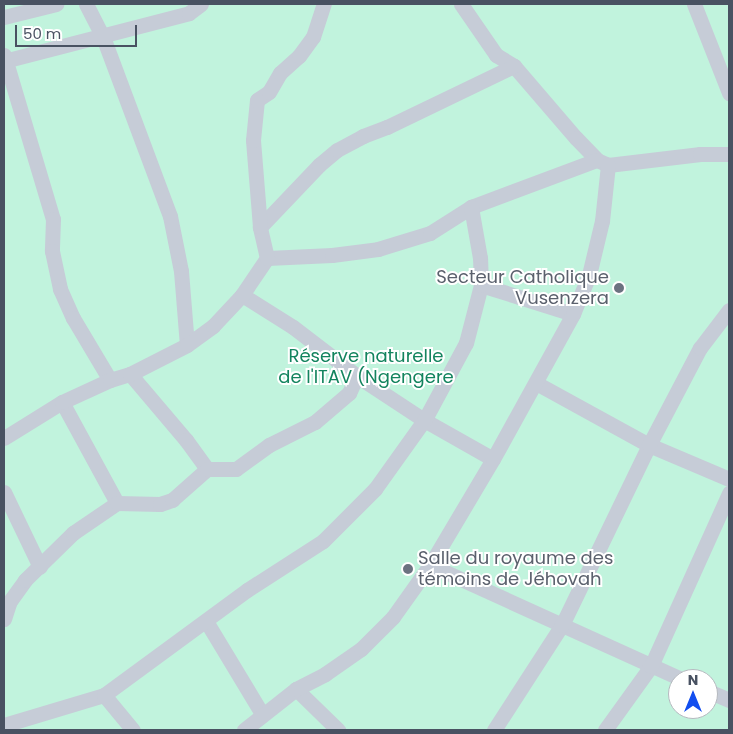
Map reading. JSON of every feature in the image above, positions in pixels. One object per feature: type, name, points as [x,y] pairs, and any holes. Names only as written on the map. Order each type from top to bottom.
[{"type":"street","points":[[4,17],[56,4]]},
{"type":"street","points":[[86,4],[103,36],[170,216],[181,271],[188,345]]},
{"type":"street","points":[[110,380],[74,318],[60,289],[52,251],[53,219],[4,59],[103,36],[189,13],[201,4]]},
{"type":"street","points":[[4,438],[62,402],[110,380],[130,374],[188,345],[213,326],[242,295],[267,258],[260,227],[253,140],[257,100],[269,92],[280,73],[298,56],[313,37],[324,4]]},
{"type":"street","points":[[244,730],[296,689],[325,674],[361,649],[393,617],[430,565],[493,459],[573,314],[590,275],[602,221],[602,162],[576,138],[514,66],[496,55],[461,4]]},
{"type":"street","points":[[694,4],[729,93]]},
{"type":"street","points":[[260,227],[319,165],[337,150],[362,136],[387,127],[514,66]]},
{"type":"street","points":[[267,258],[332,255],[378,249],[430,233],[471,207],[602,162],[700,154],[729,154]]},
{"type":"street","points":[[7,730],[4,725],[104,695],[247,590],[323,541],[374,488],[424,420],[466,344],[481,285],[480,258],[471,207]]},
{"type":"street","points":[[481,285],[573,314]]},
{"type":"street","points":[[242,295],[293,327],[357,376],[424,420],[493,459]]},
{"type":"street","points":[[494,730],[562,625],[649,445],[700,348],[729,310]]},
{"type":"street","points":[[130,374],[186,440],[207,469]]},
{"type":"street","points":[[4,620],[10,601],[24,580],[74,533],[117,503],[160,504],[172,500],[207,469],[236,469],[269,445],[316,422],[349,393],[357,376]]},
{"type":"street","points":[[536,383],[649,445],[729,478]]},
{"type":"street","points":[[62,402],[117,503]]},
{"type":"street","points":[[4,492],[40,567]]},
{"type":"street","points":[[605,730],[651,666],[729,493]]},
{"type":"street","points":[[430,565],[668,673]]},
{"type":"street","points":[[206,621],[262,714]]},
{"type":"street","points":[[296,689],[338,730]]},
{"type":"street","points":[[104,695],[134,730]]},
{"type":"green space","name":"Réserve naturelle de l'ITAV (Ngengere","points":[[4,4],[729,4],[729,730],[4,730]]},
{"type":"place","name":"Secteur Catholique Vusenzera","points":[[619,288]]},
{"type":"place","name":"Salle du royaume des témoins de Jéhovah","points":[[408,569]]}]
